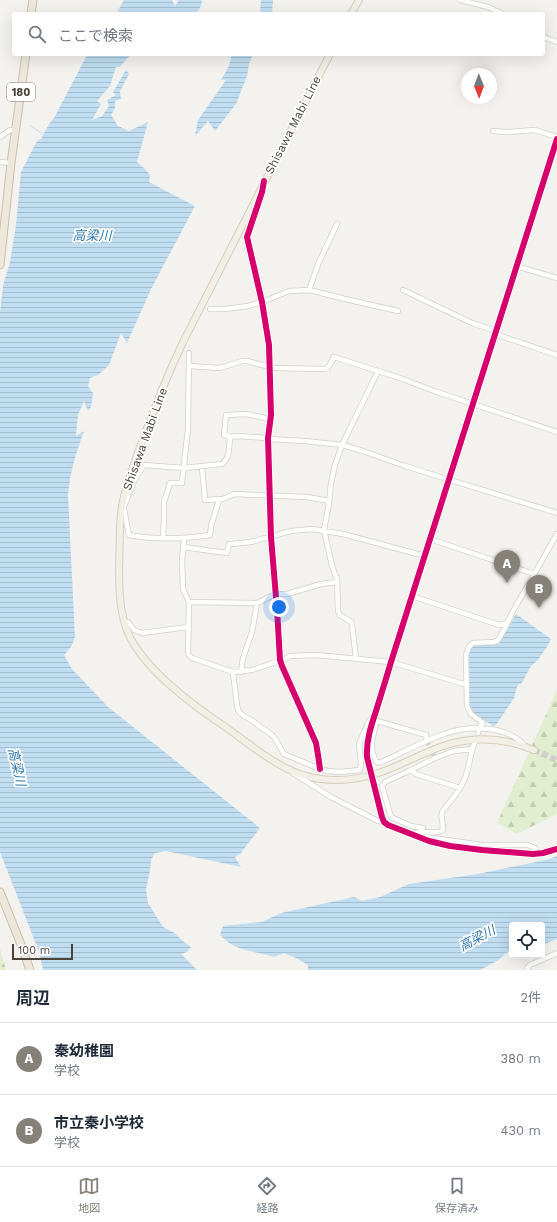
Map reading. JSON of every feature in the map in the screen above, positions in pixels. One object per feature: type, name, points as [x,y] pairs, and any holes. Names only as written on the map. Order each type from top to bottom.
[{"type":"highway","points":[[31,12],[33,0]]},
{"type":"highway","name":"180","points":[[0,265],[15,130],[26,56]]},
{"type":"highway","points":[[0,892],[30,970]]},
{"type":"main road","points":[[352,12],[359,0]]},
{"type":"main road","name":"Shisawa Mabi Line","points":[[329,56],[186,336],[168,374],[131,471],[120,521],[119,588],[124,622],[135,646],[148,664],[185,698],[278,763],[302,775],[318,779],[350,780],[372,776],[395,768],[443,746],[469,740],[497,740],[525,746],[534,750]]},
{"type":"street","points":[[460,0],[488,7],[499,12]]},
{"type":"street","points":[[545,38],[557,42]]},
{"type":"street","points":[[0,137],[10,130],[15,130]]},
{"type":"street","points":[[493,131],[508,132],[535,130],[557,138],[391,662],[375,716],[372,748],[376,761],[379,763],[445,733],[465,729],[500,731],[512,735],[520,740],[525,746]]},
{"type":"street","points":[[0,162],[11,163]]},
{"type":"street","points":[[264,181],[262,192],[247,237],[247,244],[262,302],[271,368],[271,419],[269,438],[271,537],[280,660],[316,743],[320,770]]},
{"type":"street","points":[[309,290],[319,262],[337,224]]},
{"type":"street","points":[[516,266],[557,278]]},
{"type":"street","points":[[210,309],[234,308],[262,302],[289,291],[309,290],[345,300],[398,311]]},
{"type":"street","points":[[403,290],[472,323],[557,355]]},
{"type":"street","points":[[162,538],[164,502],[170,483],[182,483],[188,428],[189,353]]},
{"type":"street","points":[[189,366],[220,368],[247,361],[271,368],[328,368],[334,357],[557,432]]},
{"type":"street","points":[[356,659],[352,624],[340,615],[338,611],[337,582],[324,530],[335,465],[342,445],[378,371]]},
{"type":"street","points":[[271,419],[246,414],[226,415],[224,435],[230,437],[269,438],[342,445],[557,513]]},
{"type":"street","points":[[219,500],[211,526],[210,535],[184,539],[168,539],[129,535],[123,509],[134,481],[144,466],[184,468],[222,464],[226,461],[230,437]]},
{"type":"street","points":[[202,467],[205,500],[223,500],[234,494],[307,497],[329,501]]},
{"type":"street","points":[[183,546],[227,553],[229,544],[251,542],[291,531],[324,530],[425,556]]},
{"type":"street","points":[[479,731],[483,723],[471,714],[467,706],[466,655],[469,647],[473,643],[496,642],[500,638],[512,613],[557,534]]},
{"type":"street","points":[[430,538],[534,574]]},
{"type":"street","points":[[184,539],[182,561],[184,589],[189,602],[188,651],[190,656],[233,672],[252,670],[290,656],[316,655],[391,662],[467,685]]},
{"type":"street","points":[[189,602],[257,603],[275,594],[287,594],[321,584],[337,582]]},
{"type":"street","points":[[412,596],[499,625],[508,622]]},
{"type":"street","points":[[241,672],[243,658],[252,632],[257,603]]},
{"type":"street","points":[[124,622],[128,622],[134,630],[142,633],[188,627]]},
{"type":"street","points":[[233,672],[239,712],[274,737],[284,754],[320,770],[338,772],[360,770],[361,763],[359,744],[369,721],[375,716]]},
{"type":"street","points":[[375,722],[367,741],[366,749],[384,822]]},
{"type":"street","points":[[375,722],[426,735],[427,741]]},
{"type":"street","points":[[412,834],[416,832],[438,833],[442,831],[444,827],[440,817],[442,812],[462,786],[475,742]]},
{"type":"street","points":[[423,828],[412,826],[392,817],[382,786],[385,782],[435,758],[454,751],[472,749]]},
{"type":"street","points":[[278,763],[331,797],[378,821],[384,822],[421,838],[437,843],[482,850],[533,854],[543,853]]},
{"type":"street","points":[[411,770],[416,774],[460,788]]},
{"type":"street","points":[[421,838],[426,836],[482,845],[528,845],[536,848],[537,852]]},
{"type":"street","points":[[528,970],[527,968],[530,965],[557,953]]},
{"type":"green space","points":[[557,690],[557,814],[517,834],[497,823]]},
{"type":"green space","points":[[0,948],[6,970],[0,970]]},
{"type":"water","points":[[124,0],[172,0],[175,6],[179,0],[202,0],[201,6],[197,12],[117,12]]},
{"type":"water","points":[[261,0],[273,0],[272,12],[260,12]]},
{"type":"water","name":"高梁川","points":[[86,56],[129,56],[120,67],[116,67],[110,86],[97,101],[101,104],[92,120],[102,116],[109,106],[107,100],[116,95],[113,92],[126,70],[129,74],[120,91],[121,99],[115,101],[115,108],[111,115],[118,126],[129,131],[148,122],[137,162],[150,175],[149,182],[195,206],[151,289],[127,343],[121,333],[109,365],[98,375],[90,378],[88,386],[93,393],[91,407],[88,411],[84,401],[78,415],[76,436],[84,431],[70,478],[68,495],[75,637],[71,647],[64,655],[72,669],[108,707],[260,828],[240,854],[235,857],[241,867],[166,851],[155,853],[151,860],[146,889],[148,903],[163,927],[173,932],[191,947],[187,952],[181,954],[197,970],[43,970],[39,952],[0,852],[0,313],[3,286],[10,262],[16,225],[21,172],[37,141],[41,139],[54,118]]},
{"type":"water","points":[[232,56],[252,56],[247,76],[236,104],[215,131],[208,121],[195,136],[198,120],[226,80],[221,80],[229,66]]},
{"type":"water","points":[[516,614],[551,639],[538,660],[531,666],[521,684],[517,687],[514,698],[496,725],[493,726],[474,713],[470,707],[469,652],[470,648],[474,645],[499,644]]},
{"type":"water","name":"高梁川","points":[[557,856],[557,939],[545,944],[545,922],[509,922],[509,951],[497,961],[480,970],[308,970],[308,965],[284,953],[274,957],[245,950],[232,945],[220,935],[223,926],[262,922],[281,913],[354,897],[362,901],[380,897],[409,884],[478,874],[550,859]]},
{"type":"waterway","points":[[31,126],[43,134]]},
{"type":"tunnel","points":[[427,741],[435,758]]},
{"type":"tunnel","points":[[534,750],[557,760]]},
{"type":"tunnel","points":[[543,853],[557,849]]},
{"type":"cycle path","points":[[557,139],[391,662],[368,739],[367,751],[367,757],[382,817],[384,822],[388,825],[429,841],[450,846],[533,854],[557,849]]},
{"type":"cycle path","points":[[264,181],[262,192],[247,237],[262,302],[269,345],[271,415],[268,438],[271,537],[280,660],[316,743],[320,769]]},
{"type":"place","name":"秦幼稚園","points":[[507,583]]},
{"type":"place","name":"市立秦小学校","points":[[539,608]]}]
